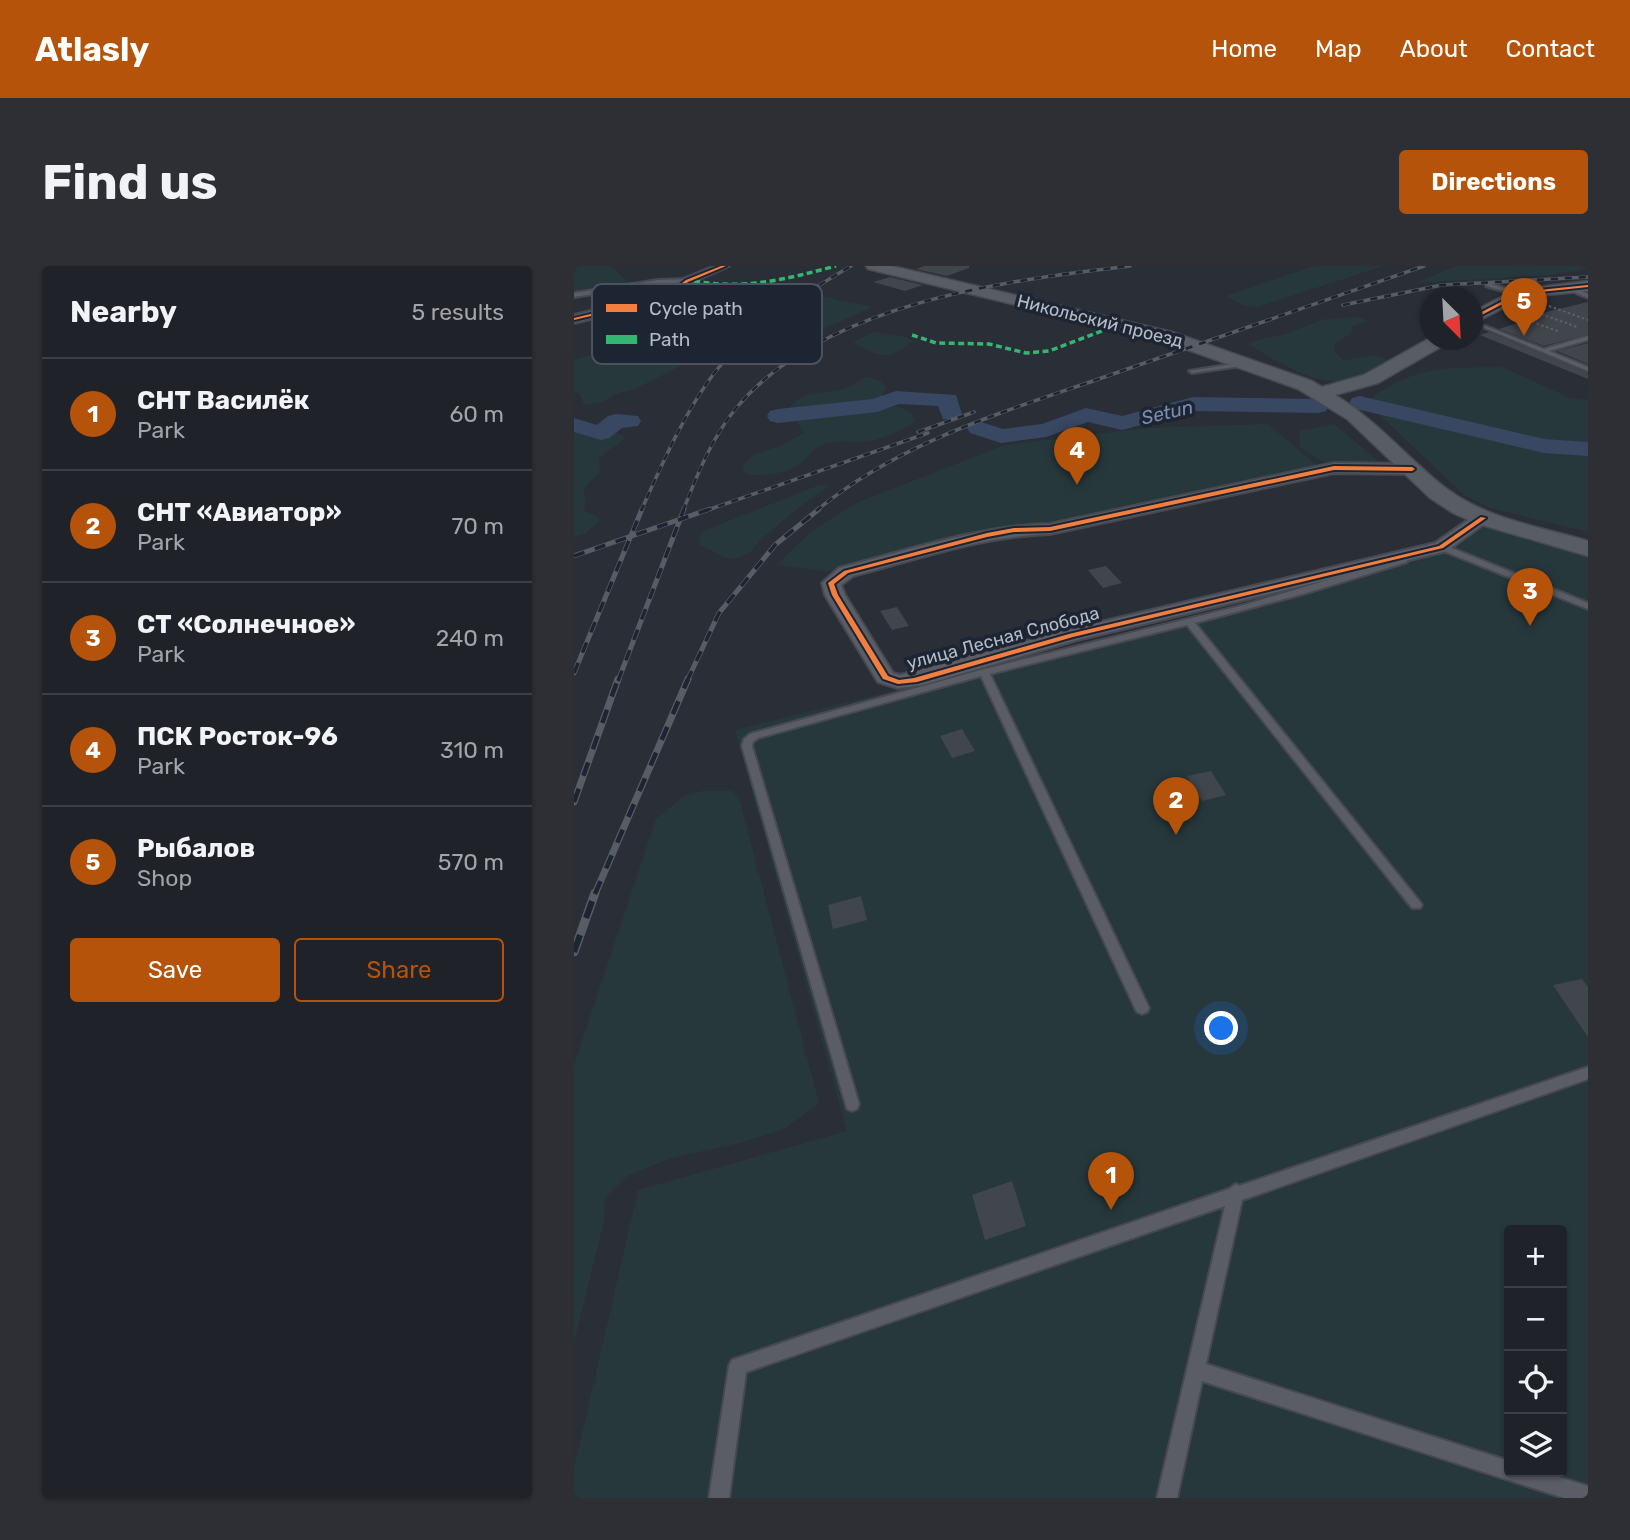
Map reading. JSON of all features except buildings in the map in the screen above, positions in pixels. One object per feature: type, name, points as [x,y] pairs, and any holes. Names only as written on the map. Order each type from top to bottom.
[{"type":"main road","name":"Никольский проезд","points":[[873,266],[1142,330],[1246,364],[1322,393],[1354,415],[1438,494],[1483,519],[1588,549]]},
{"type":"main road","points":[[1483,321],[1523,301],[1577,288]]},
{"type":"main road","points":[[1322,393],[1371,379],[1422,350]]},
{"type":"street","points":[[684,284],[724,266]]},
{"type":"street","points":[[574,319],[592,315]]},
{"type":"street","name":"улица Лесная Слобода","points":[[1412,469],[1334,468],[1050,529],[1014,530],[987,535],[846,572],[831,583],[848,617],[885,677],[898,682],[915,680],[1150,615],[1441,547],[1483,519]]},
{"type":"lane","points":[[645,284],[687,282]]},
{"type":"lane","points":[[1488,285],[1523,301]]},
{"type":"lane","points":[[1577,288],[1588,295]]},
{"type":"lane","points":[[574,295],[592,292]]},
{"type":"lane","points":[[1483,324],[1588,369]]},
{"type":"lane","points":[[1542,351],[1584,339]]},
{"type":"lane","points":[[1192,371],[1246,364]]},
{"type":"lane","points":[[852,1104],[747,746],[754,736],[984,672],[1190,622],[1357,576],[1441,547],[1588,606]]},
{"type":"lane","points":[[1190,622],[1416,905]]},
{"type":"lane","points":[[984,672],[1142,1008]]},
{"type":"lane","points":[[719,1498],[738,1366],[1236,1192],[1588,1073]]},
{"type":"lane","points":[[1167,1498],[1236,1192]]},
{"type":"lane","points":[[1196,1370],[1504,1469]]},
{"type":"lane","points":[[1529,1477],[1588,1496]]},
{"type":"path","points":[[1523,301],[1588,331]]},
{"type":"path","points":[[1540,302],[1588,320]]},
{"type":"path","points":[[1513,315],[1584,339]]},
{"type":"shaded area","points":[[574,266],[611,266],[630,284],[592,284],[592,293],[574,296]]},
{"type":"shaded area","points":[[1314,266],[1383,266],[1257,307],[1243,305],[1226,296]]},
{"type":"shaded area","points":[[1456,266],[1588,266],[1588,269],[1550,275],[1416,283]]},
{"type":"shaded area","points":[[822,296],[873,307],[822,329]]},
{"type":"shaded area","points":[[1357,317],[1369,321],[1352,326],[1350,334],[1334,344],[1335,351],[1343,361],[1372,355],[1387,359],[1386,363],[1362,376],[1347,380],[1318,379],[1303,374],[1249,345],[1249,342],[1285,334],[1325,319]]},
{"type":"shaded area","points":[[874,332],[914,341],[895,354],[888,355],[876,354],[853,342]]},
{"type":"shaded area","points":[[592,355],[592,364],[681,364],[635,389],[615,394],[603,402],[584,405],[580,394],[574,392],[574,360]]},
{"type":"shaded area","points":[[1502,367],[1570,398],[1588,400],[1588,532],[1491,508],[1464,495],[1366,402],[1400,381],[1430,371]]},
{"type":"shaded area","points":[[867,377],[881,381],[886,388],[881,396],[890,406],[900,407],[911,413],[915,422],[875,440],[838,441],[820,446],[802,462],[781,472],[766,475],[746,474],[742,466],[753,455],[782,445],[804,433],[789,410],[800,398],[847,388]]},
{"type":"shaded area","points":[[1268,424],[1322,470],[1060,525],[994,528],[841,573],[776,565],[812,531],[856,503],[1005,445],[1146,428]]},
{"type":"shaded area","points":[[1334,424],[1385,467],[1330,463],[1300,447],[1299,431]]},
{"type":"shaded area","points":[[574,427],[605,427],[622,435],[624,439],[599,458],[600,472],[584,491],[584,510],[599,521],[586,533],[574,537]]},
{"type":"shaded area","points":[[819,485],[830,485],[793,512],[761,539],[752,551],[741,557],[728,559],[698,544],[701,532]]},
{"type":"shaded area","points":[[1483,518],[1588,549],[1588,1498],[574,1498],[574,1469],[638,1190],[847,1131],[735,730],[1358,576],[1443,550]]},
{"type":"shaded area","points":[[702,791],[732,791],[739,798],[819,1103],[784,1129],[740,1143],[671,1158],[627,1176],[605,1198],[604,1221],[574,1342],[574,1065],[656,819],[684,796]]},
{"type":"waterway","name":"Setun","points":[[778,416],[877,405],[896,397],[948,400],[951,414]]},
{"type":"waterway","name":"Setun","points":[[1360,403],[1544,446],[1588,449]]},
{"type":"waterway","name":"Setun","points":[[978,428],[1001,436],[1046,430],[1086,415],[1122,423],[1193,404],[1318,406]]},
{"type":"waterway","name":"Setun","points":[[574,425],[601,433],[616,421],[630,421]]},
{"type":"railway","points":[[822,284],[851,266]]},
{"type":"railway","points":[[822,341],[867,321],[919,303],[1027,280],[1130,266]]},
{"type":"railway","points":[[816,511],[849,486],[884,465],[958,429],[1424,266]]},
{"type":"railway","points":[[1343,305],[1442,285],[1588,277]]},
{"type":"railway","points":[[641,511],[684,422],[722,364]]},
{"type":"railway","points":[[683,511],[700,470],[728,419],[737,407],[786,364]]},
{"type":"railway","points":[[918,432],[974,412]]},
{"type":"railway","points":[[705,511],[928,433]]},
{"type":"railway","points":[[631,536],[642,509]]},
{"type":"railway","points":[[680,519],[684,509]]},
{"type":"railway","points":[[680,519],[710,509]]},
{"type":"railway","points":[[687,681],[719,613],[775,545],[819,509]]},
{"type":"railway","points":[[618,681],[680,519]]},
{"type":"railway","points":[[631,536],[680,519]]},
{"type":"railway","points":[[574,556],[631,536]]},
{"type":"railway","points":[[574,673],[631,536]]},
{"type":"railway","points":[[574,802],[618,679]]},
{"type":"railway","points":[[595,894],[688,679]]},
{"type":"railway","points":[[574,952],[595,893]]},
{"type":"marked path","points":[[744,284],[773,283],[836,266]]},
{"type":"marked path","points":[[694,281],[710,284]]},
{"type":"marked path","points":[[912,335],[936,343],[989,344],[1026,353],[1049,351],[1120,324]]},
{"type":"cycle path","points":[[683,284],[724,266]]},
{"type":"cycle path","points":[[1483,313],[1521,293],[1588,286]]},
{"type":"cycle path","points":[[574,319],[592,315]]},
{"type":"cycle path","points":[[1412,469],[1334,468],[1050,529],[1014,530],[987,535],[846,572],[831,583],[835,595],[885,677],[898,682],[915,680],[1071,635],[1441,547],[1483,518]]},
{"type":"place","name":"Рыбалов","points":[[1524,336]]},
{"type":"place","name":"ПСК Росток-96","points":[[1077,485]]},
{"type":"place","name":"СТ «Солнечное»","points":[[1530,626]]},
{"type":"place","name":"СНТ «Авиатор»","points":[[1176,835]]},
{"type":"place","name":"СНТ Василёк","points":[[1111,1210]]}]
